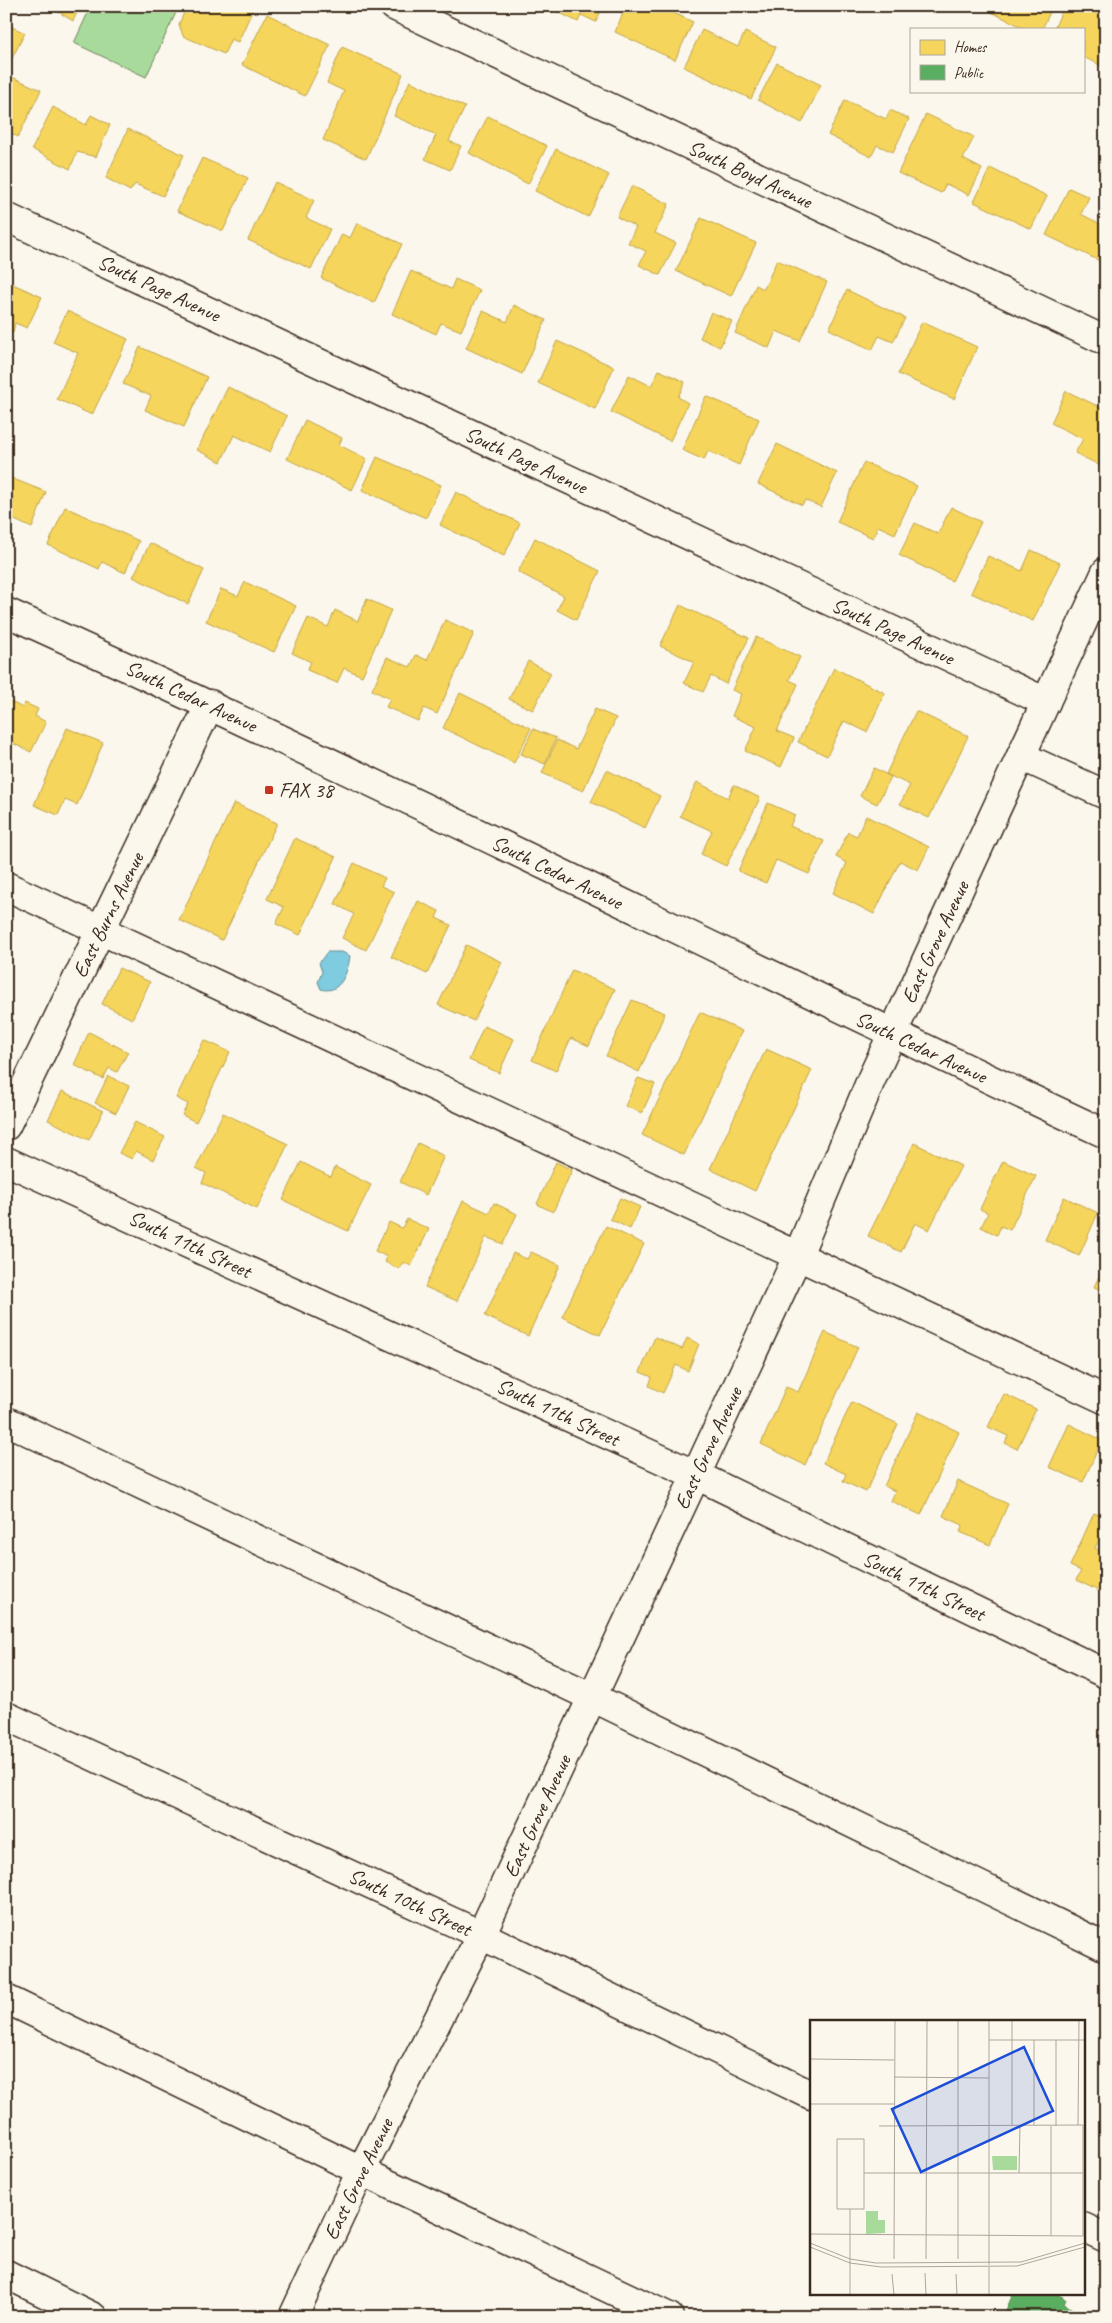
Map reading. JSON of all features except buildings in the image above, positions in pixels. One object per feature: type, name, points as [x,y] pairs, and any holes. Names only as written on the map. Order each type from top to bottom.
[{"type":"street","name":"South Boyd Avenue","points":[[394,6],[1106,341]]},
{"type":"street","name":"South Page Avenue","points":[[6,217],[1046,702]]},
{"type":"street","name":"East Grove Avenue","points":[[293,2317],[360,2171],[482,1935],[798,1255],[871,1080],[1104,580]]},
{"type":"street","name":"South Cedar Avenue","points":[[6,612],[210,704],[893,1034],[1106,1134]]},
{"type":"street","name":"East Burns Avenue","points":[[6,1126],[210,704]]},
{"type":"street","points":[[1021,756],[1106,795]]},
{"type":"street","points":[[6,886],[1106,1400]]},
{"type":"street","name":"South 11th Street","points":[[6,1161],[696,1475],[1106,1674]]},
{"type":"street","points":[[6,1421],[592,1697],[1106,1947]]},
{"type":"street","name":"South 10th Street","points":[[6,1716],[482,1935],[810,2095]]},
{"type":"street","points":[[6,1999],[360,2171],[669,2317]]},
{"type":"street","points":[[1084,2227],[1106,2238]]},
{"type":"street","points":[[6,2274],[93,2317]]},
{"type":"green space","points":[[91,6],[179,6],[146,77],[74,43]]},
{"type":"water","points":[[327,952],[342,952],[350,956],[342,981],[333,989],[328,990],[321,989],[318,982],[322,972],[319,963]]},
{"type":"place","name":"FAX 38","points":[[269,790]]}]
